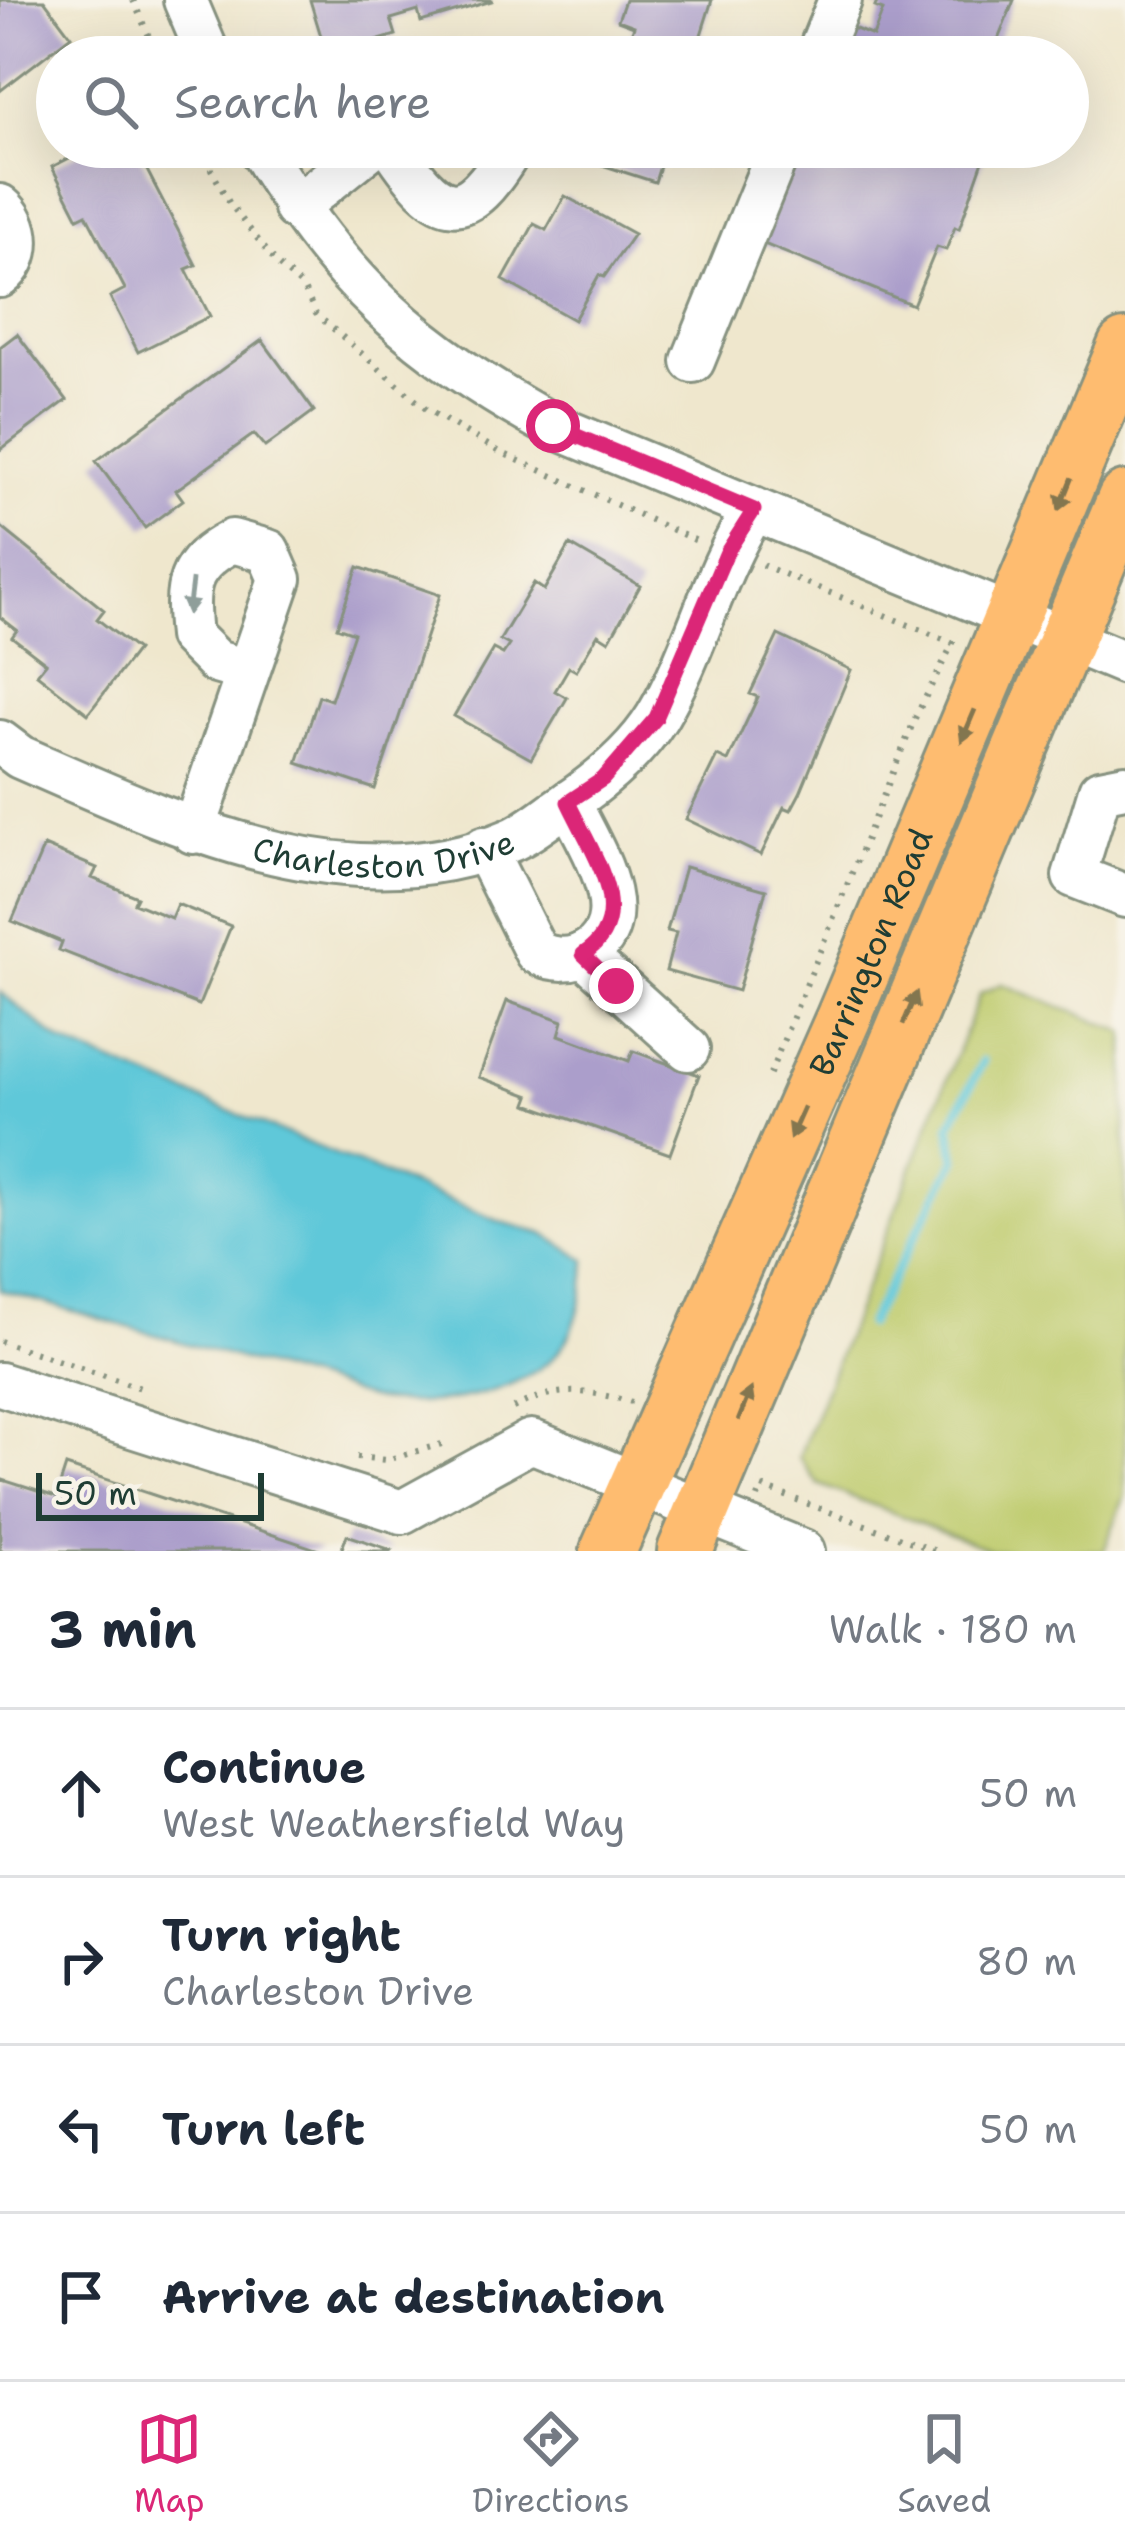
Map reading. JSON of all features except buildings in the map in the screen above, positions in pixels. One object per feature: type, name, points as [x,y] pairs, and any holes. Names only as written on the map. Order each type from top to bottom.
[{"type":"main road","name":"Barrington Road","points":[[608,1551],[623,1475],[835,1039],[1125,347]]},
{"type":"main road","name":"Barrington Road","points":[[711,1531],[1125,499]]},
{"type":"street","points":[[185,0],[200,36]]},
{"type":"street","points":[[825,36],[840,0]]},
{"type":"street","points":[[272,168],[295,208],[351,281],[441,361],[553,426],[1125,663]]},
{"type":"street","points":[[295,208],[345,168]]},
{"type":"street","points":[[407,168],[433,199],[458,203],[480,194],[498,168]]},
{"type":"street","points":[[693,361],[771,168]]},
{"type":"street","points":[[0,206],[10,215],[19,242],[10,269],[0,276]]},
{"type":"street","name":"Charleston Drive","points":[[0,742],[20,757],[193,832],[297,857],[419,865],[513,840],[603,779],[656,718],[727,552],[754,510]]},
{"type":"street","points":[[193,832],[247,671]]},
{"type":"street","points":[[1125,786],[1100,791],[1074,876],[1125,896]]},
{"type":"street","points":[[484,848],[536,952],[569,960],[583,954],[603,938],[611,907],[568,802]]},
{"type":"street","points":[[583,954],[688,1049]]},
{"type":"street","points":[[0,1384],[402,1512],[531,1441],[623,1475],[711,1531],[803,1551]]},
{"type":"path","points":[[133,0],[149,36]]},
{"type":"path","points":[[762,1093],[916,716],[953,644],[764,566]]},
{"type":"path","points":[[0,1340],[158,1394]]},
{"type":"path","points":[[500,1415],[552,1390],[584,1389],[634,1403],[623,1475]]},
{"type":"path","points":[[335,1451],[386,1460],[428,1452],[465,1435]]},
{"type":"path","points":[[711,1531],[762,1487],[936,1551]]},
{"type":"green space","points":[[1002,984],[1125,1032],[1125,1495],[1104,1551],[992,1551],[818,1484],[799,1457],[980,994]]},
{"type":"water","points":[[0,992],[61,1042],[501,1222],[544,1234],[586,1260],[581,1302],[565,1342],[547,1363],[501,1388],[446,1401],[389,1402],[0,1290]]},
{"type":"waterway","points":[[868,1324],[956,1159],[950,1126],[983,1061]]},
{"type":"route","points":[[553,426],[754,510],[727,552],[656,718],[603,779],[568,802],[609,892],[611,907],[603,938],[583,954],[616,986]]}]
